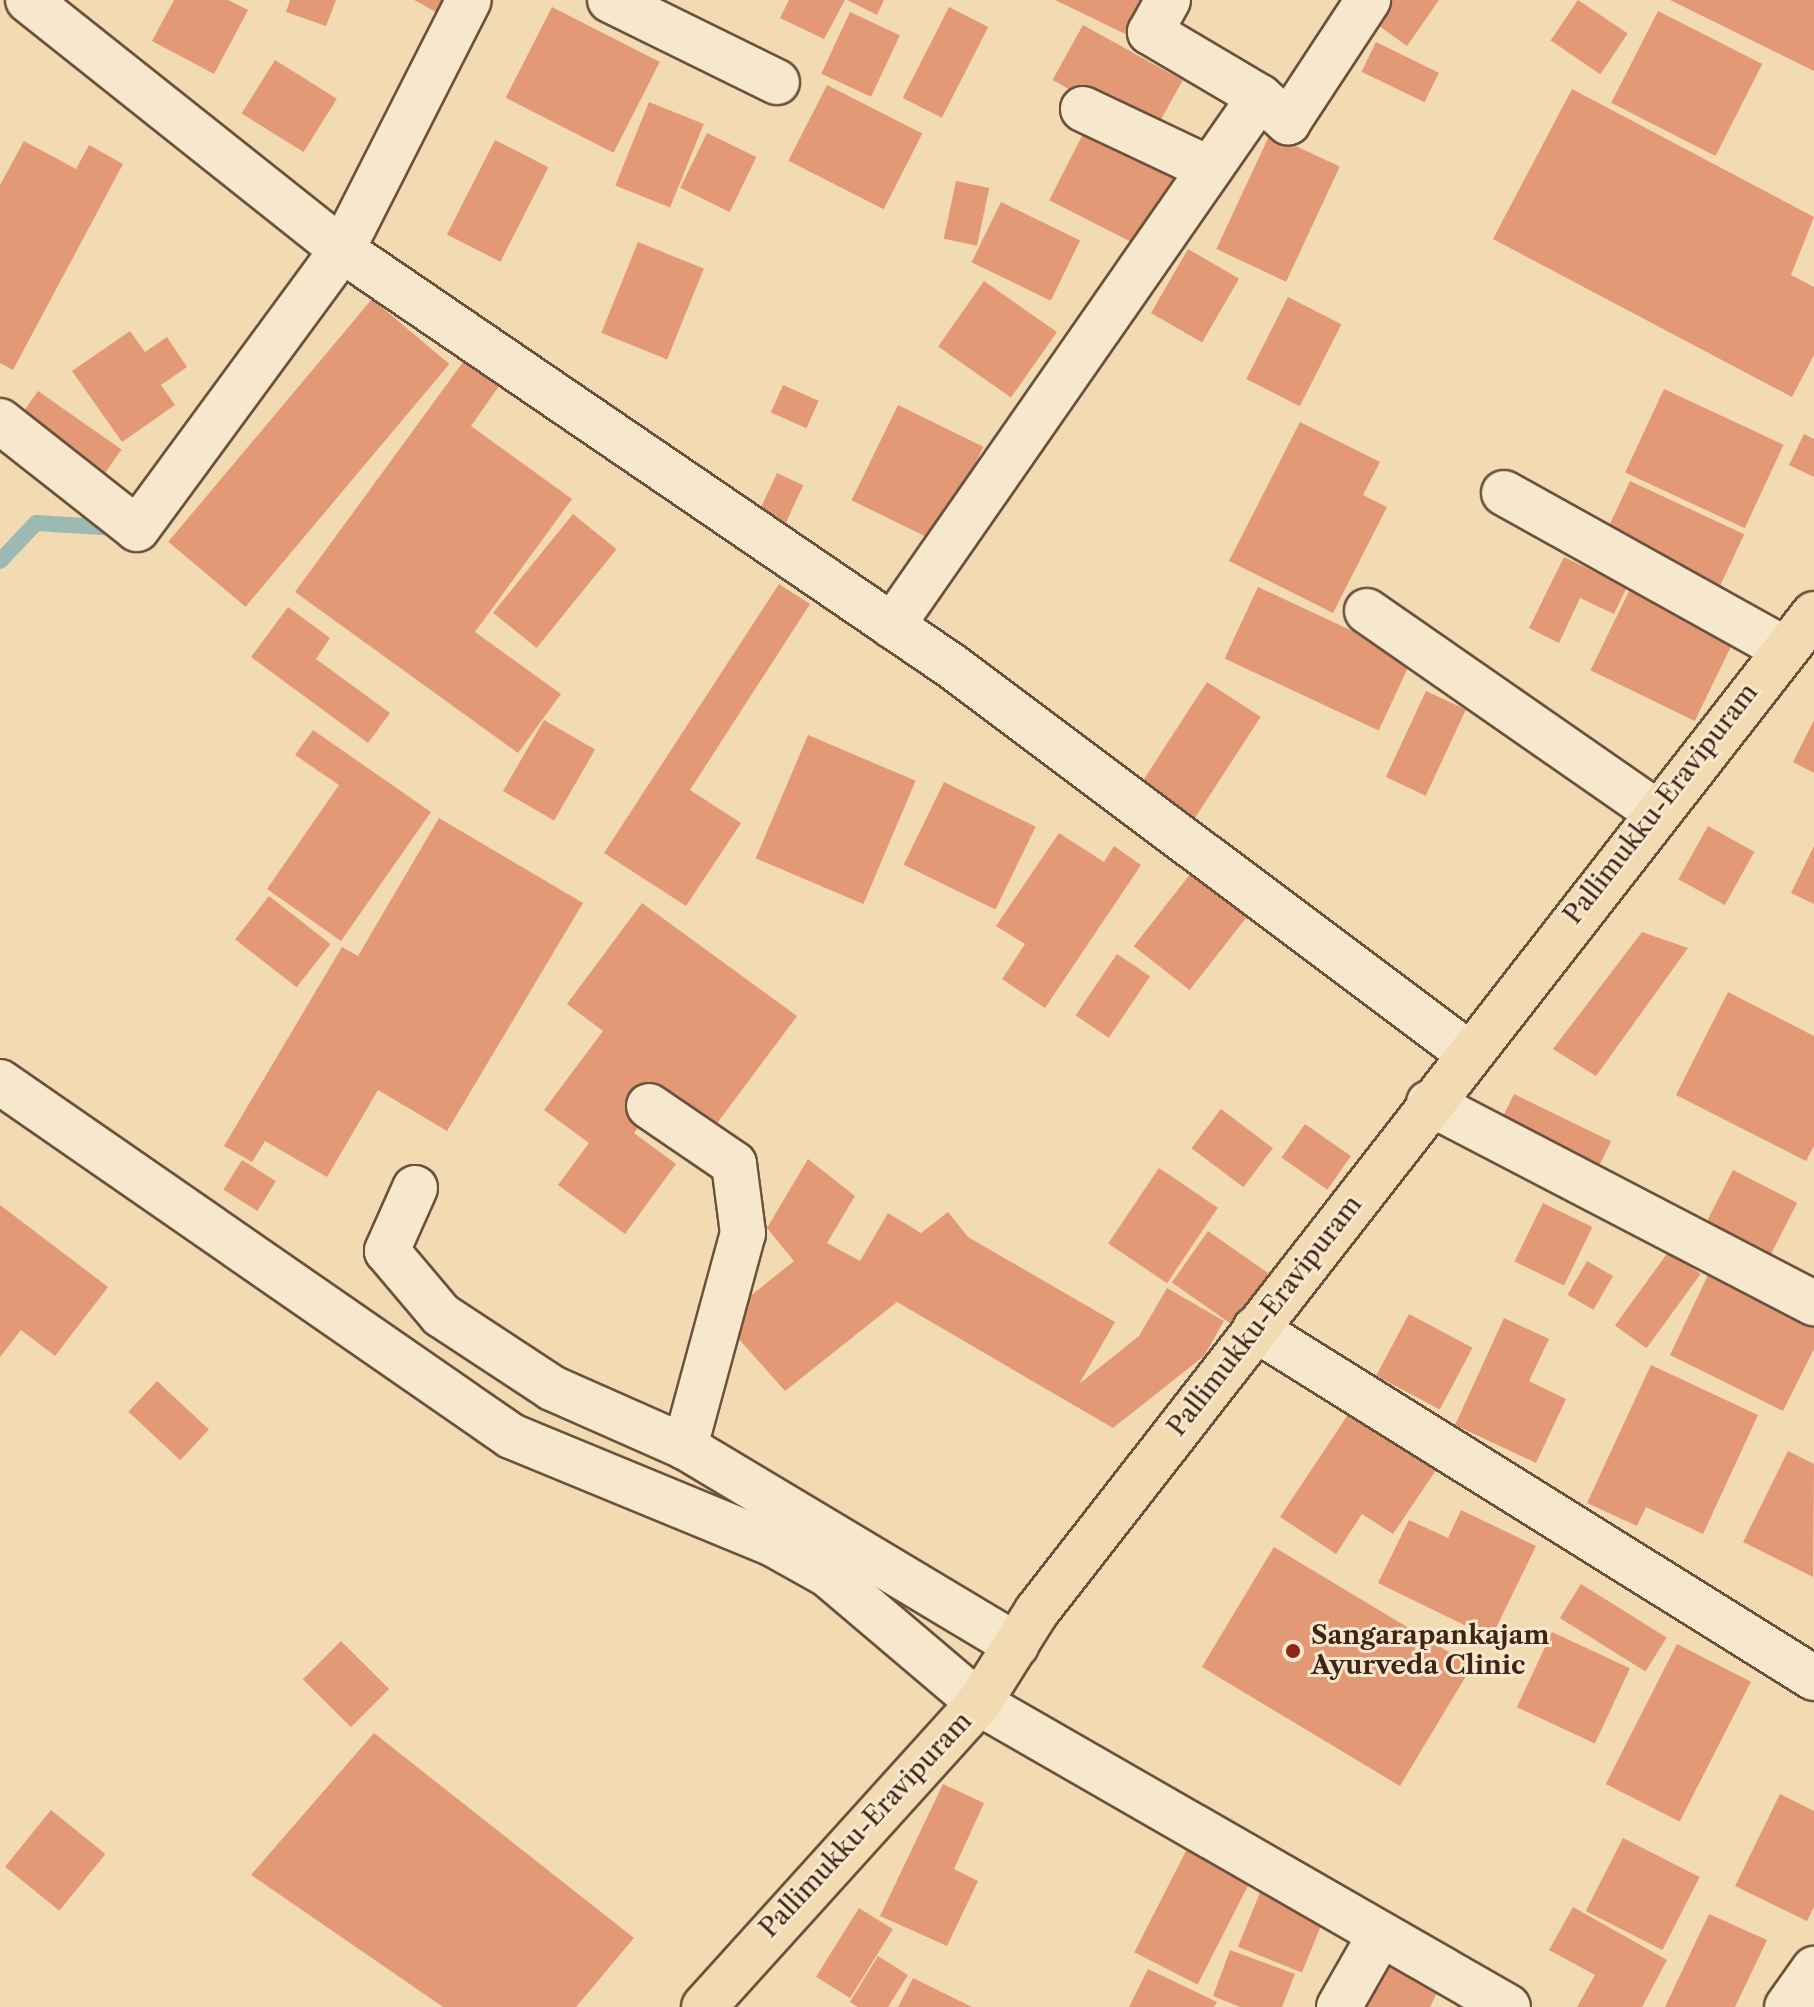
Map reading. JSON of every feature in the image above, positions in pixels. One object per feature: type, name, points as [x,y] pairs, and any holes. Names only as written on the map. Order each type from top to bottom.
[{"type":"main road","name":"Pallimukku-Eravipuram","points":[[704,2007],[979,1703],[1016,1645],[1255,1329],[1655,811],[1783,648],[1814,614]]},
{"type":"street","points":[[28,0],[342,250],[892,626],[1468,1053]]},
{"type":"street","points":[[0,421],[137,529],[342,250],[469,0]]},
{"type":"street","points":[[610,0],[777,82]]},
{"type":"street","points":[[1168,0],[1150,32],[1260,97],[1288,122],[1368,0]]},
{"type":"street","points":[[892,626],[1260,97]]},
{"type":"street","points":[[1083,109],[1210,169]]},
{"type":"street","points":[[1504,493],[1783,648]]},
{"type":"street","points":[[1367,611],[1655,811]]},
{"type":"street","points":[[0,1082],[511,1436],[773,1544],[827,1574],[979,1703],[1508,2007]]},
{"type":"street","points":[[1429,1103],[1814,1303]]},
{"type":"street","points":[[649,1106],[734,1164],[743,1233],[685,1447]]},
{"type":"street","points":[[415,1188],[387,1251],[441,1315],[552,1388],[685,1447],[1016,1645]]},
{"type":"street","points":[[1255,1329],[1814,1678]]},
{"type":"street","points":[[1339,2007],[1380,1935]]},
{"type":"street","points":[[1787,2007],[1814,1969]]},
{"type":"building","points":[[174,0],[228,0],[248,10],[214,74],[152,41]]},
{"type":"building","points":[[290,0],[336,0],[326,26],[286,12]]},
{"type":"building","points":[[414,0],[444,0],[438,13]]},
{"type":"building","points":[[789,0],[845,0],[824,39],[780,18]]},
{"type":"building","points":[[847,0],[884,0],[877,15]]},
{"type":"building","points":[[1055,0],[1168,0],[1146,44]]},
{"type":"building","points":[[1375,0],[1439,0],[1407,46],[1364,15]]},
{"type":"building","points":[[1578,0],[1628,34],[1600,74],[1551,41]]},
{"type":"building","points":[[1670,0],[1814,0],[1814,71]]},
{"type":"building","points":[[552,7],[660,62],[614,153],[506,98]]},
{"type":"building","points":[[949,7],[988,27],[942,118],[903,98]]},
{"type":"building","points":[[1658,11],[1762,64],[1715,156],[1611,103]]},
{"type":"building","points":[[850,12],[900,35],[871,97],[821,74]]},
{"type":"building","points":[[1083,25],[1183,80],[1152,135],[1052,80]]},
{"type":"building","points":[[1376,42],[1439,73],[1424,102],[1362,72]]},
{"type":"building","points":[[275,60],[337,99],[304,152],[242,113]]},
{"type":"building","points":[[827,85],[922,134],[884,209],[788,161]]},
{"type":"building","points":[[1572,89],[1814,217],[1791,275],[1814,287],[1814,355],[1792,397],[1493,239]]},
{"type":"building","points":[[649,102],[704,124],[670,208],[615,185]]},
{"type":"building","points":[[1086,128],[1177,174],[1140,246],[1049,200]]},
{"type":"building","points":[[707,133],[756,157],[730,212],[680,188]]},
{"type":"building","points":[[1270,134],[1340,167],[1286,282],[1216,249]]},
{"type":"building","points":[[495,140],[548,167],[500,262],[447,234]]},
{"type":"building","points":[[24,141],[76,169],[89,145],[123,164],[13,370],[0,363],[0,185]]},
{"type":"building","points":[[956,181],[989,188],[977,246],[944,239]]},
{"type":"building","points":[[1001,202],[1080,241],[1051,301],[972,262]]},
{"type":"building","points":[[638,242],[704,269],[667,359],[601,333]]},
{"type":"building","points":[[1188,249],[1239,278],[1202,343],[1151,313]]},
{"type":"building","points":[[984,281],[1057,332],[1011,398],[938,347]]},
{"type":"building","points":[[1288,297],[1341,324],[1300,406],[1246,379]]},
{"type":"building","points":[[372,299],[449,364],[246,607],[168,542]]},
{"type":"building","points":[[130,331],[145,352],[167,337],[187,367],[161,385],[175,405],[122,442],[72,371]]},
{"type":"building","points":[[469,354],[504,379],[471,426],[572,499],[475,632],[561,694],[518,753],[295,592]]},
{"type":"building","points":[[783,385],[819,401],[806,428],[771,412]]},
{"type":"building","points":[[1664,389],[1784,445],[1745,528],[1625,472]]},
{"type":"building","points":[[38,391],[122,450],[97,485],[13,426]]},
{"type":"building","points":[[898,405],[983,447],[937,542],[852,500]]},
{"type":"building","points":[[1300,422],[1380,462],[1363,495],[1387,507],[1333,613],[1229,561]]},
{"type":"building","points":[[1804,434],[1814,439],[1814,477],[1789,465]]},
{"type":"building","points":[[777,473],[803,485],[784,526],[758,514]]},
{"type":"building","points":[[1630,481],[1744,534],[1714,600],[1600,546]]},
{"type":"building","points":[[573,514],[617,549],[537,648],[493,613]]},
{"type":"building","points":[[1564,557],[1627,587],[1614,614],[1580,598],[1559,643],[1529,628]]},
{"type":"building","points":[[1633,583],[1737,634],[1695,721],[1590,670]]},
{"type":"building","points":[[779,584],[810,604],[690,790],[741,823],[686,906],[604,853]]},
{"type":"building","points":[[1258,587],[1412,659],[1379,730],[1225,659]]},
{"type":"building","points":[[288,607],[330,638],[316,659],[390,713],[368,743],[251,657]]},
{"type":"building","points":[[1207,682],[1261,717],[1190,825],[1137,790]]},
{"type":"building","points":[[1426,691],[1466,710],[1426,796],[1386,777]]},
{"type":"building","points":[[544,720],[595,750],[554,821],[503,791]]},
{"type":"building","points":[[1814,720],[1814,773],[1793,762]]},
{"type":"building","points":[[313,730],[431,812],[341,941],[267,889],[339,785],[295,755]]},
{"type":"building","points":[[808,735],[916,781],[863,904],[756,858]]},
{"type":"building","points":[[944,782],[1036,827],[995,909],[904,865]]},
{"type":"building","points":[[439,818],[583,903],[447,1131],[378,1090],[327,1177],[265,1141],[252,1162],[224,1146],[342,947],[358,956]]},
{"type":"building","points":[[1708,826],[1754,852],[1725,905],[1678,879]]},
{"type":"building","points":[[1059,833],[1104,862],[1114,846],[1141,865],[1045,1008],[1002,979],[1025,944],[996,926]]},
{"type":"building","points":[[1814,846],[1814,904],[1791,893]]},
{"type":"building","points":[[1191,873],[1247,917],[1190,990],[1134,946]]},
{"type":"building","points":[[269,896],[330,944],[297,987],[235,939]]},
{"type":"building","points":[[642,903],[797,1016],[715,1126],[665,1090],[634,1133],[676,1164],[625,1234],[558,1185],[589,1143],[544,1110],[603,1031],[567,1004]]},
{"type":"building","points":[[1642,932],[1688,948],[1596,1076],[1553,1049]]},
{"type":"building","points":[[1117,954],[1150,976],[1109,1038],[1076,1015]]},
{"type":"building","points":[[1728,992],[1814,1036],[1814,1146],[1806,1161],[1676,1095]]},
{"type":"building","points":[[1514,1094],[1611,1141],[1596,1172],[1499,1125]]},
{"type":"building","points":[[1221,1109],[1273,1148],[1243,1187],[1192,1148]]},
{"type":"building","points":[[1305,1124],[1351,1156],[1327,1190],[1281,1158]]},
{"type":"building","points":[[808,1159],[855,1196],[827,1243],[860,1261],[888,1213],[921,1233],[948,1212],[968,1237],[1115,1322],[1079,1384],[1139,1336],[1167,1288],[1224,1321],[1204,1356],[1113,1428],[897,1302],[785,1391],[730,1329],[749,1297],[794,1261],[767,1228]]},
{"type":"building","points":[[242,1160],[276,1181],[257,1211],[223,1190]]},
{"type":"building","points":[[1159,1168],[1218,1208],[1167,1283],[1108,1243]]},
{"type":"building","points":[[1733,1170],[1797,1203],[1765,1265],[1701,1232]]},
{"type":"building","points":[[1543,1203],[1592,1227],[1564,1286],[1515,1261]]},
{"type":"building","points":[[0,1205],[108,1287],[55,1356],[21,1330],[0,1357]]},
{"type":"building","points":[[1208,1231],[1269,1274],[1233,1326],[1172,1283]]},
{"type":"building","points":[[1669,1251],[1701,1274],[1646,1348],[1615,1325]]},
{"type":"building","points":[[1587,1261],[1613,1276],[1593,1310],[1568,1295]]},
{"type":"building","points":[[1708,1275],[1814,1326],[1814,1349],[1783,1411],[1670,1355]]},
{"type":"building","points":[[1409,1314],[1473,1348],[1440,1410],[1376,1376]]},
{"type":"building","points":[[1504,1318],[1549,1339],[1529,1381],[1566,1399],[1536,1463],[1455,1425]]},
{"type":"building","points":[[1651,1365],[1758,1415],[1703,1534],[1646,1507],[1637,1526],[1587,1503]]},
{"type":"building","points":[[157,1381],[209,1429],[180,1460],[128,1412]]},
{"type":"building","points":[[1351,1410],[1438,1467],[1393,1534],[1362,1514],[1336,1554],[1280,1517]]},
{"type":"building","points":[[1788,1451],[1814,1464],[1813,1577],[1743,1542]]},
{"type":"building","points":[[1461,1510],[1536,1546],[1491,1638],[1378,1583],[1409,1520],[1448,1538]]},
{"type":"building","points":[[1274,1547],[1472,1666],[1400,1786],[1202,1667]]},
{"type":"building","points":[[1581,1584],[1667,1638],[1645,1671],[1560,1618]]},
{"type":"building","points":[[1552,1632],[1630,1668],[1595,1744],[1517,1707]]},
{"type":"building","points":[[341,1641],[389,1689],[351,1727],[303,1679]]},
{"type":"building","points":[[1677,1644],[1751,1682],[1680,1822],[1606,1784]]},
{"type":"building","points":[[374,1733],[634,1938],[576,2007],[443,2007],[251,1875]]},
{"type":"building","points":[[943,1784],[984,1803],[954,1869],[978,1881],[947,1946],[880,1916]]},
{"type":"building","points":[[1780,1794],[1814,1811],[1814,1907],[1807,1921],[1735,1886]]},
{"type":"building","points":[[51,1810],[105,1854],[59,1911],[5,1867]]},
{"type":"building","points":[[1623,1838],[1700,1877],[1662,1950],[1586,1911]]},
{"type":"building","points":[[1187,1849],[1250,1881],[1198,1985],[1134,1952]]},
{"type":"building","points":[[1265,1880],[1329,1906],[1302,1973],[1238,1947]]},
{"type":"building","points":[[1573,1907],[1667,1960],[1642,2007],[1577,2007],[1595,1975],[1549,1950]]},
{"type":"building","points":[[859,1908],[893,1929],[850,1998],[816,1977]]},
{"type":"building","points":[[1709,1914],[1767,1940],[1735,2007],[1665,2007]]},
{"type":"building","points":[[1230,1950],[1295,1974],[1282,2007],[1240,2007],[1213,1996]]},
{"type":"building","points":[[1379,1952],[1441,1985],[1430,2007],[1350,2007]]},
{"type":"building","points":[[878,1956],[908,1975],[888,2007],[858,2007],[850,2002]]},
{"type":"building","points":[[1148,1969],[1217,2002],[1214,2007],[1129,2007]]},
{"type":"building","points":[[913,1978],[972,2007],[898,2007]]},
{"type":"waterway","points":[[0,561],[36,523],[118,528]]},
{"type":"place","name":"Sangarapankajam Ayurveda Clinic","points":[[1293,1651]]}]
